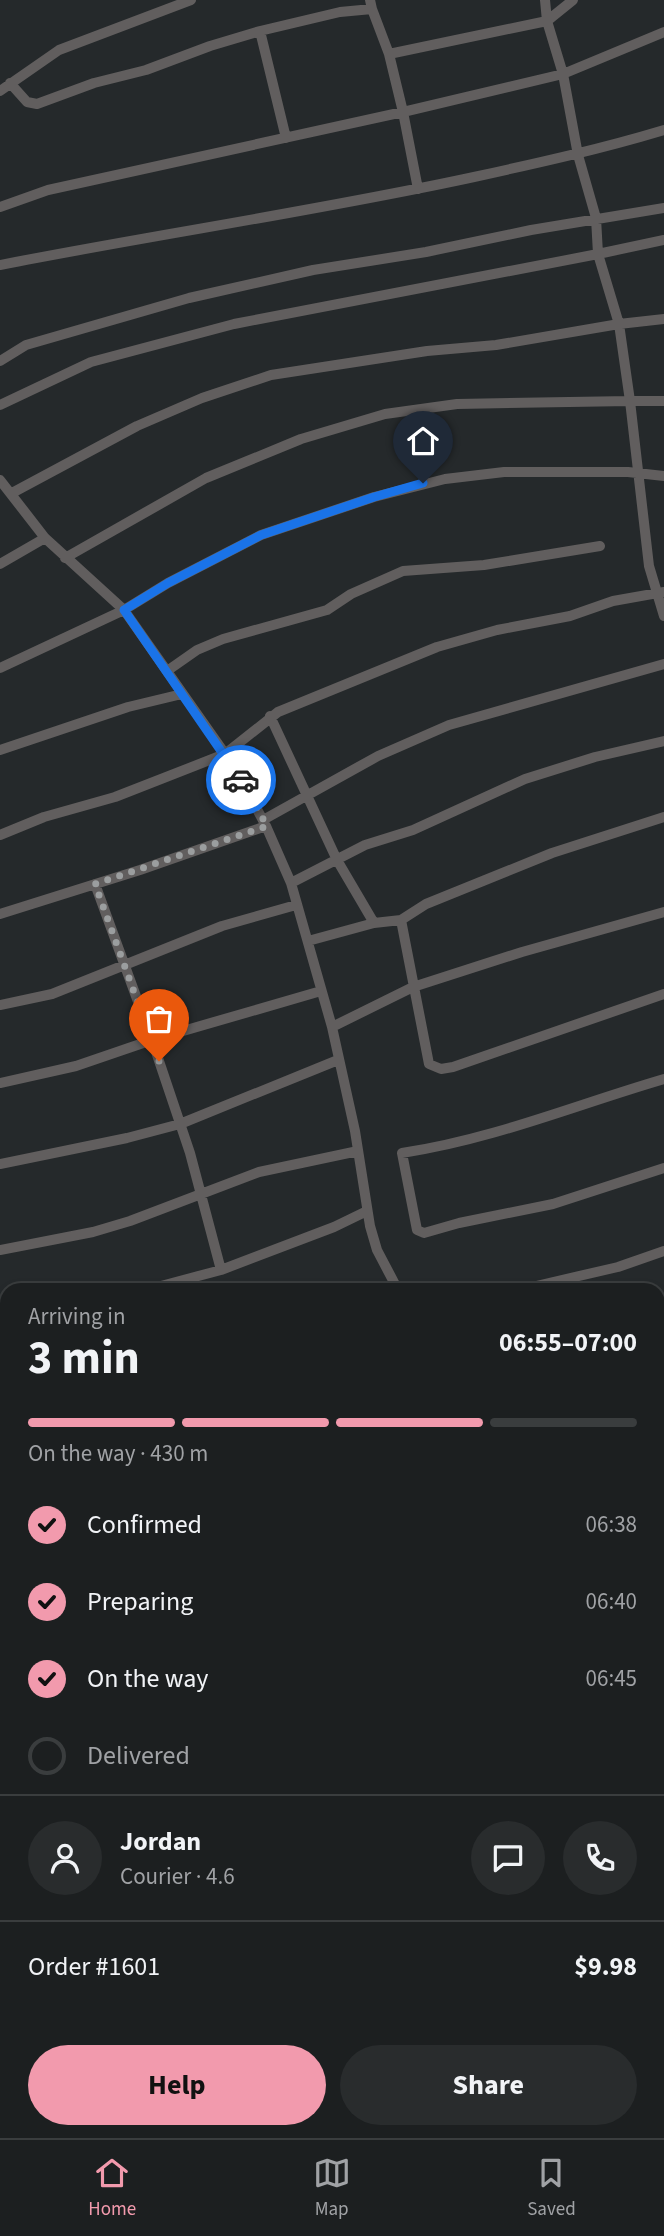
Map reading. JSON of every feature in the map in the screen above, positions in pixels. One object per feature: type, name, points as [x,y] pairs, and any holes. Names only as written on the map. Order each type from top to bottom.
[{"type":"street","points":[[0,91],[59,50],[121,24],[191,0]]},
{"type":"street","points":[[545,0],[547,21],[563,74],[578,155],[596,218],[598,254],[618,324],[630,401],[649,566],[661,593],[664,615]]},
{"type":"street","points":[[389,54],[547,21],[573,0]]},
{"type":"street","points":[[10,83],[27,102],[37,104],[85,86],[146,70],[260,31],[371,4],[389,54],[418,189]]},
{"type":"street","points":[[260,31],[286,138]]},
{"type":"street","points":[[0,207],[48,190],[563,74],[664,32]]},
{"type":"street","points":[[0,265],[418,189],[578,155],[664,130]]},
{"type":"street","points":[[0,360],[26,345],[189,298],[313,270],[664,208]]},
{"type":"street","points":[[0,405],[91,362],[233,324],[664,240]]},
{"type":"street","points":[[12,493],[137,426],[202,398],[271,374],[427,351],[496,345],[664,319]]},
{"type":"street","points":[[65,558],[206,478],[301,439],[385,414],[457,404],[664,401]]},
{"type":"street","points":[[0,667],[124,610],[168,583],[261,535],[374,497],[423,483],[504,472],[637,473],[664,476]]},
{"type":"street","points":[[0,480],[45,538],[124,610],[225,754],[265,823],[291,883],[332,1027],[358,1151],[367,1211],[377,1250],[394,1283]]},
{"type":"street","points":[[0,564],[45,538]]},
{"type":"street","points":[[167,671],[197,650],[223,639],[327,610],[369,585],[403,571],[484,565],[600,546]]},
{"type":"street","points":[[0,835],[44,817],[115,797],[225,754],[270,716],[402,660],[456,641],[569,616],[613,601],[661,593]]},
{"type":"street","points":[[0,914],[95,884],[265,823],[379,756],[449,725],[664,664]]},
{"type":"street","points":[[0,750],[128,707],[182,694]]},
{"type":"street","points":[[270,716],[337,860],[374,923]]},
{"type":"street","points":[[291,883],[365,845],[413,830],[525,779],[595,757],[664,741]]},
{"type":"street","points":[[307,941],[374,923],[401,920],[426,904],[552,853],[664,817]]},
{"type":"street","points":[[95,884],[180,1124],[221,1270]]},
{"type":"street","points":[[0,1004],[52,994],[222,926],[296,905]]},
{"type":"street","points":[[332,1027],[413,988],[522,952],[664,912]]},
{"type":"street","points":[[401,920],[429,1064],[440,1069],[453,1067],[664,994]]},
{"type":"street","points":[[0,1083],[76,1066],[152,1040],[321,991]]},
{"type":"street","points":[[0,1164],[127,1138],[180,1124],[338,1060]]},
{"type":"street","points":[[664,1079],[542,1120],[438,1147],[402,1153],[417,1230],[424,1233],[459,1223],[541,1208],[664,1168]]},
{"type":"street","points":[[0,1250],[93,1232],[202,1195],[259,1172],[358,1151]]},
{"type":"street","points":[[172,1283],[221,1270],[334,1227],[367,1211]]},
{"type":"street","points":[[549,1283],[618,1267],[664,1251]]},
{"type":"way so far","points":[[159,1061],[95,884],[267,826],[241,780]]},
{"type":"route","points":[[241,780],[124,610],[168,583],[261,535],[423,483]]}]
